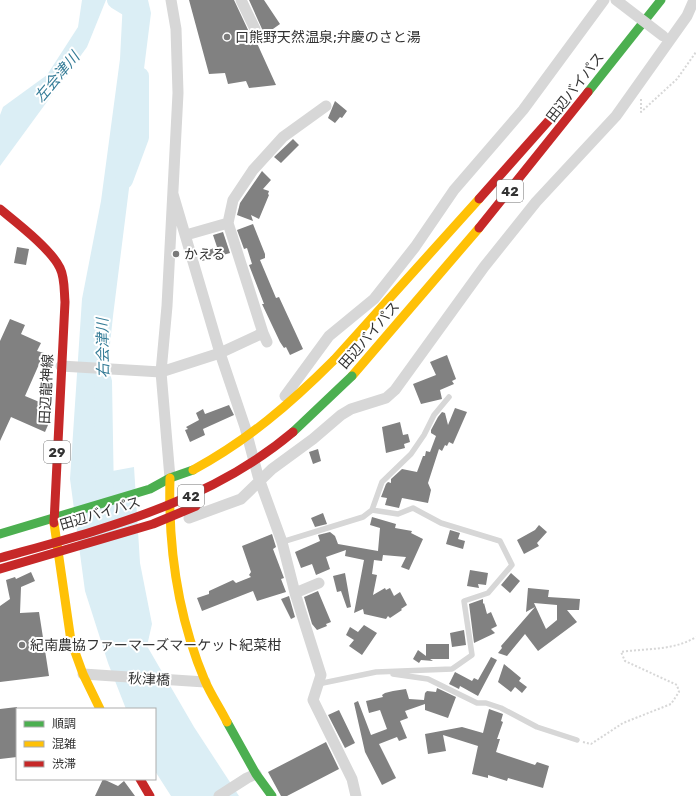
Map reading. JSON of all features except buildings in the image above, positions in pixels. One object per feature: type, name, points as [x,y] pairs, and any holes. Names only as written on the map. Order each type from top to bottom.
[{"type":"main road","name":"田辺バイパス","points":[[0,558],[138,518],[186,498],[230,476],[270,450],[308,420],[352,376],[463,248],[541,153],[661,0]]},
{"type":"main road","points":[[628,19],[638,6]]},
{"type":"main road","name":"田辺バイパス","points":[[170,478],[193,470],[228,450],[262,426],[297,396],[334,360],[553,115],[410,289]]},
{"type":"main road","points":[[473,250],[541,153]]},
{"type":"main road","name":"田辺龍神線","points":[[2,210],[45,250],[59,267],[63,283],[65,302],[66,366],[54,519],[71,640],[83,674],[100,708]]},
{"type":"main road","points":[[246,478],[267,465],[339,406]]},
{"type":"main road","points":[[243,453],[256,445]]},
{"type":"main road","points":[[0,534],[150,489],[170,478]]},
{"type":"main road","points":[[170,478],[169,519],[180,606],[199,682],[251,776],[272,796]]},
{"type":"main road","name":"田辺バイパス","points":[[144,501],[180,487]]},
{"type":"main road","points":[[0,569],[71,550],[169,519],[200,504]]},
{"type":"main road","name":"田辺バイパス","points":[[46,531],[61,527]]},
{"type":"main road","points":[[141,780],[150,796]]},
{"type":"street","points":[[170,0],[176,29],[178,93],[173,194],[157,371],[170,478]]},
{"type":"street","points":[[240,0],[255,29]]},
{"type":"street","points":[[245,427],[288,394],[329,336],[374,299],[415,247],[454,190],[523,110],[604,0]]},
{"type":"street","points":[[616,0],[666,37]]},
{"type":"street","points":[[169,519],[186,519],[241,499],[272,469],[312,439],[341,414],[351,409],[386,398],[396,390],[484,267],[536,202],[616,116],[666,37],[687,16],[694,0]]},
{"type":"street","points":[[66,366],[157,371],[265,338],[228,223],[233,200],[253,170],[283,137],[326,106]]},
{"type":"street","points":[[173,194],[220,353],[245,427],[260,481],[282,542],[295,593],[320,675],[313,700],[352,779],[356,796]]},
{"type":"street","points":[[186,235],[228,223]]},
{"type":"street","points":[[295,593],[319,584]]},
{"type":"street","name":"秋津橋","points":[[83,674],[199,682]]},
{"type":"street","points":[[219,796],[251,776]]},
{"type":"lane","points":[[282,542],[363,517],[372,510],[382,482],[411,454],[424,435],[434,415],[449,397]]},
{"type":"lane","points":[[318,684],[376,672],[452,669],[472,655],[464,601],[488,593],[512,565],[500,541],[441,523],[412,508],[398,514],[372,510]]},
{"type":"lane","points":[[376,672],[428,679],[477,703],[486,703],[501,708],[537,727],[577,740]]},
{"type":"path","points":[[644,93],[640,100],[641,112],[677,79],[696,52]]},
{"type":"path","points":[[577,740],[591,744],[623,723],[671,704],[679,692],[677,684],[625,661],[621,652],[663,648],[685,644],[696,637]]},
{"type":"water","name":"左会津川","points":[[82,0],[106,0],[87,47],[0,166],[0,115],[3,107],[47,75],[78,27]]},
{"type":"water","points":[[123,0],[148,0],[151,13],[113,316],[96,474],[134,467],[140,563],[152,624],[147,646],[194,727],[239,796],[171,796],[156,773],[156,708],[126,708],[108,663],[85,591],[70,479],[82,299],[101,201],[120,59]]},
{"type":"waterway","name":"右会津川","points":[[116,0],[139,14],[139,19]]},
{"type":"waterway","name":"右会津川","points":[[124,180],[140,137],[140,76]]},
{"type":"waterway","name":"右会津川","points":[[103,381],[105,497]]},
{"type":"traffic: fast","points":[[588,92],[661,0]]},
{"type":"traffic: fast","points":[[293,432],[352,376]]},
{"type":"traffic: fast","points":[[0,534],[150,489],[170,478],[193,470]]},
{"type":"traffic: fast","points":[[227,722],[256,774],[272,796]]},
{"type":"traffic: slow","points":[[334,360],[479,199]]},
{"type":"traffic: slow","points":[[352,376],[479,228]]},
{"type":"traffic: slow","points":[[193,470],[232,446],[268,420],[301,392],[334,360]]},
{"type":"traffic: slow","points":[[170,478],[173,556],[182,607],[188,632],[205,681],[227,722]]},
{"type":"traffic: slow","points":[[54,523],[71,641],[83,674],[100,708]]},
{"type":"traffic: jam","points":[[479,228],[588,92]]},
{"type":"traffic: jam","points":[[479,199],[551,118]]},
{"type":"traffic: jam","points":[[0,209],[42,245],[56,261],[62,272],[64,280],[65,302],[54,523]]},
{"type":"traffic: jam","points":[[0,558],[77,536],[154,511],[226,478],[261,457],[293,432]]},
{"type":"traffic: jam","points":[[0,569],[153,524],[196,506]]},
{"type":"traffic: jam","points":[[141,780],[150,796]]},
{"type":"place","name":"口熊野天然温泉;弁慶のさと湯","points":[[227,37]]},
{"type":"place","name":"かえる","points":[[176,254]]},
{"type":"place","name":"紀南農協ファーマーズマーケット紀菜柑","points":[[22,645]]}]
